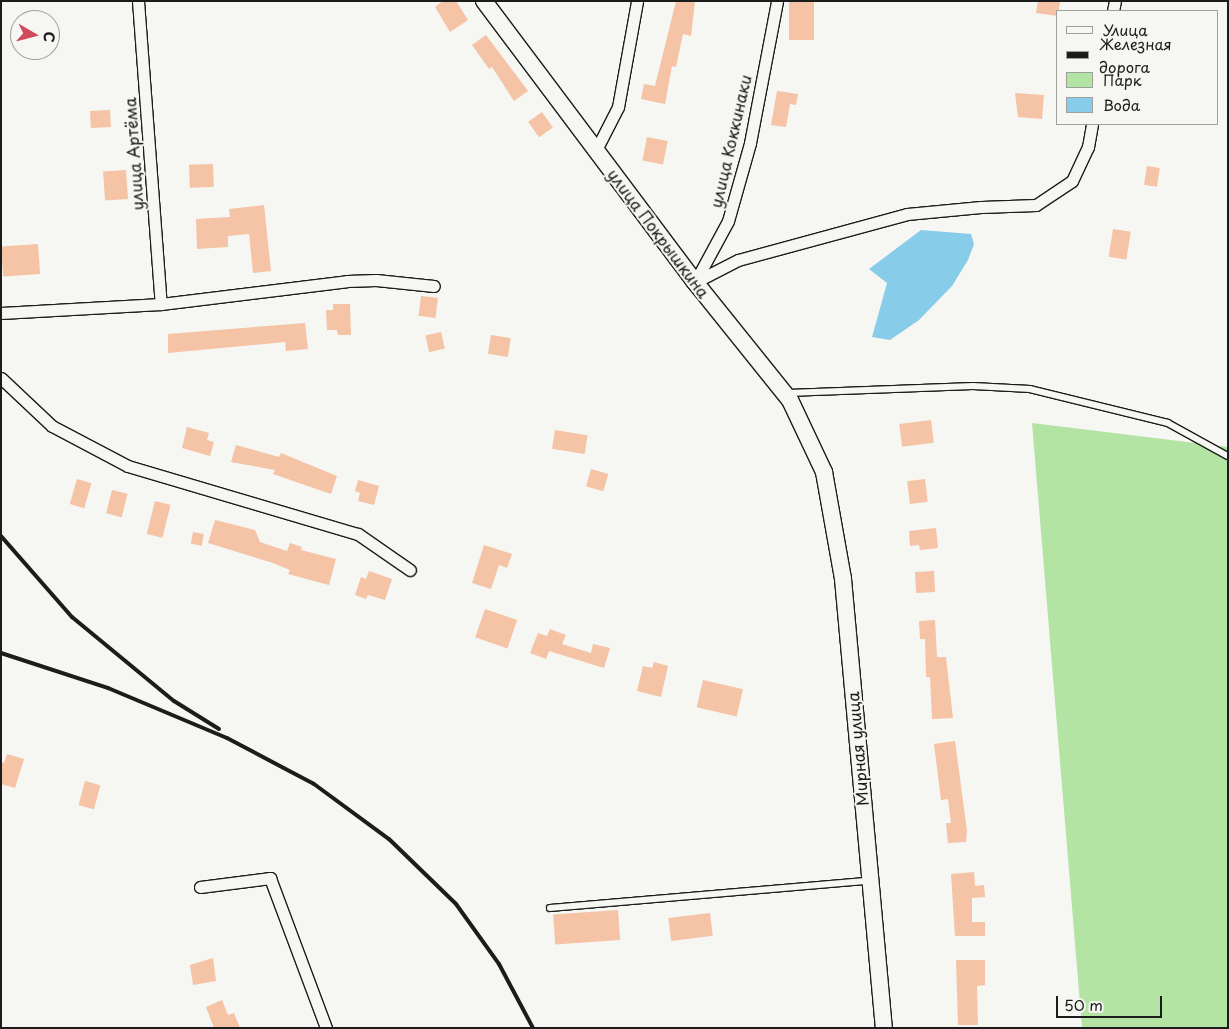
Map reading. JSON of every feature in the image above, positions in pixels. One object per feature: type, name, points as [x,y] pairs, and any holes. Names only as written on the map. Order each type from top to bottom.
[{"type":"street","name":"улица Артёма","points":[[138,1],[161,304]]},
{"type":"street","name":"улица Покрышкина","points":[[484,1],[695,282],[784,393],[824,472]]},
{"type":"street","points":[[596,150],[618,107],[637,1]]},
{"type":"street","name":"улица Коккинаки","points":[[695,282],[728,221],[750,143],[777,1]]},
{"type":"street","points":[[695,282],[738,260],[907,214],[981,206],[1036,205],[1072,182],[1088,147],[1092,125]]},
{"type":"street","points":[[1,313],[161,304],[347,281],[376,280],[434,286]]},
{"type":"street","points":[[1,378],[52,426],[128,466],[358,534],[410,570]]},
{"type":"street","name":"Мирная улица","points":[[824,472],[843,578],[868,880],[884,1028]]},
{"type":"street","points":[[200,887],[270,878],[326,1028]]},
{"type":"lane","points":[[784,393],[973,386],[1030,389],[1168,423],[1228,456]]},
{"type":"lane","points":[[550,908],[868,880]]},
{"type":"green space","points":[[1032,423],[1228,447],[1228,1028],[1082,1028]]},
{"type":"water","points":[[921,230],[971,234],[974,244],[968,260],[952,286],[919,320],[890,340],[872,337],[887,283],[869,269]]},
{"type":"building","points":[[443,1],[456,1],[468,20],[450,32],[435,7]]},
{"type":"building","points":[[676,1],[695,1],[691,36],[683,34],[676,67],[672,66],[665,104],[641,99],[644,84],[655,86]]},
{"type":"building","points":[[789,1],[814,1],[814,40],[789,40]]},
{"type":"building","points":[[1038,1],[1060,1],[1059,10],[1056,10],[1056,16],[1036,13]]},
{"type":"building","points":[[486,35],[528,91],[514,101],[492,67],[489,69],[472,45]]},
{"type":"building","points":[[777,91],[798,94],[796,105],[790,104],[786,127],[771,125]]},
{"type":"building","points":[[1015,93],[1044,95],[1042,119],[1018,117]]},
{"type":"building","points":[[110,110],[111,127],[91,128],[90,111]]},
{"type":"building","points":[[542,112],[553,128],[539,137],[528,122]]},
{"type":"building","points":[[647,137],[668,141],[663,165],[642,161]]},
{"type":"building","points":[[213,164],[214,187],[190,188],[189,165]]},
{"type":"building","points":[[1147,166],[1160,168],[1157,187],[1144,185]]},
{"type":"building","points":[[126,170],[128,199],[105,201],[103,172]]},
{"type":"building","points":[[264,205],[271,271],[253,273],[249,234],[228,236],[228,247],[197,249],[196,219],[230,217],[229,209]]},
{"type":"building","points":[[1113,229],[1131,232],[1126,259],[1109,257]]},
{"type":"building","points":[[38,244],[40,274],[3,277],[1,247]]},
{"type":"building","points":[[421,296],[438,298],[435,318],[419,316]]},
{"type":"building","points":[[333,304],[350,304],[351,335],[338,335],[337,330],[327,330],[326,310],[333,310]]},
{"type":"building","points":[[305,323],[308,349],[286,351],[285,342],[168,353],[168,334]]},
{"type":"building","points":[[441,332],[445,349],[429,352],[425,336]]},
{"type":"building","points":[[491,335],[511,338],[508,357],[488,354]]},
{"type":"building","points":[[931,420],[934,443],[902,447],[899,424]]},
{"type":"building","points":[[187,427],[209,433],[207,440],[214,442],[210,456],[182,448]]},
{"type":"building","points":[[555,430],[588,435],[585,454],[552,449]]},
{"type":"building","points":[[236,445],[279,457],[281,453],[337,476],[331,494],[273,474],[275,470],[231,462]]},
{"type":"building","points":[[591,469],[608,474],[603,491],[586,486]]},
{"type":"building","points":[[77,479],[91,483],[84,508],[70,504]]},
{"type":"building","points":[[925,479],[928,502],[910,504],[907,481]]},
{"type":"building","points":[[358,480],[379,486],[374,505],[358,501],[360,493],[355,491]]},
{"type":"building","points":[[112,490],[128,494],[122,517],[106,513]]},
{"type":"building","points":[[155,501],[171,505],[162,538],[147,534]]},
{"type":"building","points":[[215,520],[255,530],[260,542],[287,551],[290,543],[302,547],[301,550],[336,559],[329,585],[288,574],[290,570],[273,563],[208,543]]},
{"type":"building","points":[[936,528],[938,548],[920,550],[919,545],[910,546],[909,531]]},
{"type":"building","points":[[193,532],[204,534],[202,546],[191,544]]},
{"type":"building","points":[[484,545],[512,554],[507,568],[499,565],[491,589],[472,583]]},
{"type":"building","points":[[369,571],[392,579],[385,600],[368,595],[366,599],[355,595],[361,577],[366,579]]},
{"type":"building","points":[[934,571],[935,592],[916,593],[915,572]]},
{"type":"building","points":[[485,609],[517,620],[507,648],[475,637]]},
{"type":"building","points":[[935,620],[937,657],[946,657],[953,718],[932,719],[930,677],[926,677],[925,639],[920,639],[919,621]]},
{"type":"building","points":[[550,629],[566,635],[562,644],[591,653],[593,644],[610,648],[604,668],[549,651],[546,659],[530,653],[538,633],[547,636]]},
{"type":"building","points":[[654,662],[668,666],[661,697],[637,691],[643,666],[652,668]]},
{"type":"building","points":[[703,680],[743,689],[737,717],[697,707]]},
{"type":"building","points":[[955,741],[967,831],[966,842],[948,843],[946,823],[951,823],[948,799],[941,800],[934,744]]},
{"type":"building","points":[[7,754],[24,759],[15,788],[1,784],[1,762],[4,763]]},
{"type":"building","points":[[85,781],[100,785],[94,809],[79,805]]},
{"type":"building","points":[[974,872],[975,886],[984,885],[985,897],[972,898],[972,922],[985,922],[985,936],[955,936],[951,874]]},
{"type":"building","points":[[618,910],[620,940],[555,944],[553,915]]},
{"type":"building","points":[[710,913],[713,936],[671,941],[668,918]]},
{"type":"building","points":[[213,958],[216,981],[193,985],[190,965]]},
{"type":"building","points":[[956,960],[985,960],[985,985],[977,986],[978,1025],[958,1025]]},
{"type":"building","points":[[222,1000],[228,1015],[234,1013],[240,1028],[214,1028],[206,1007]]},
{"type":"railway","points":[[1,536],[72,617],[174,701],[219,729]]},
{"type":"railway","points":[[1,653],[108,688],[227,738],[314,784],[389,839],[456,904],[499,964],[533,1028]]}]
